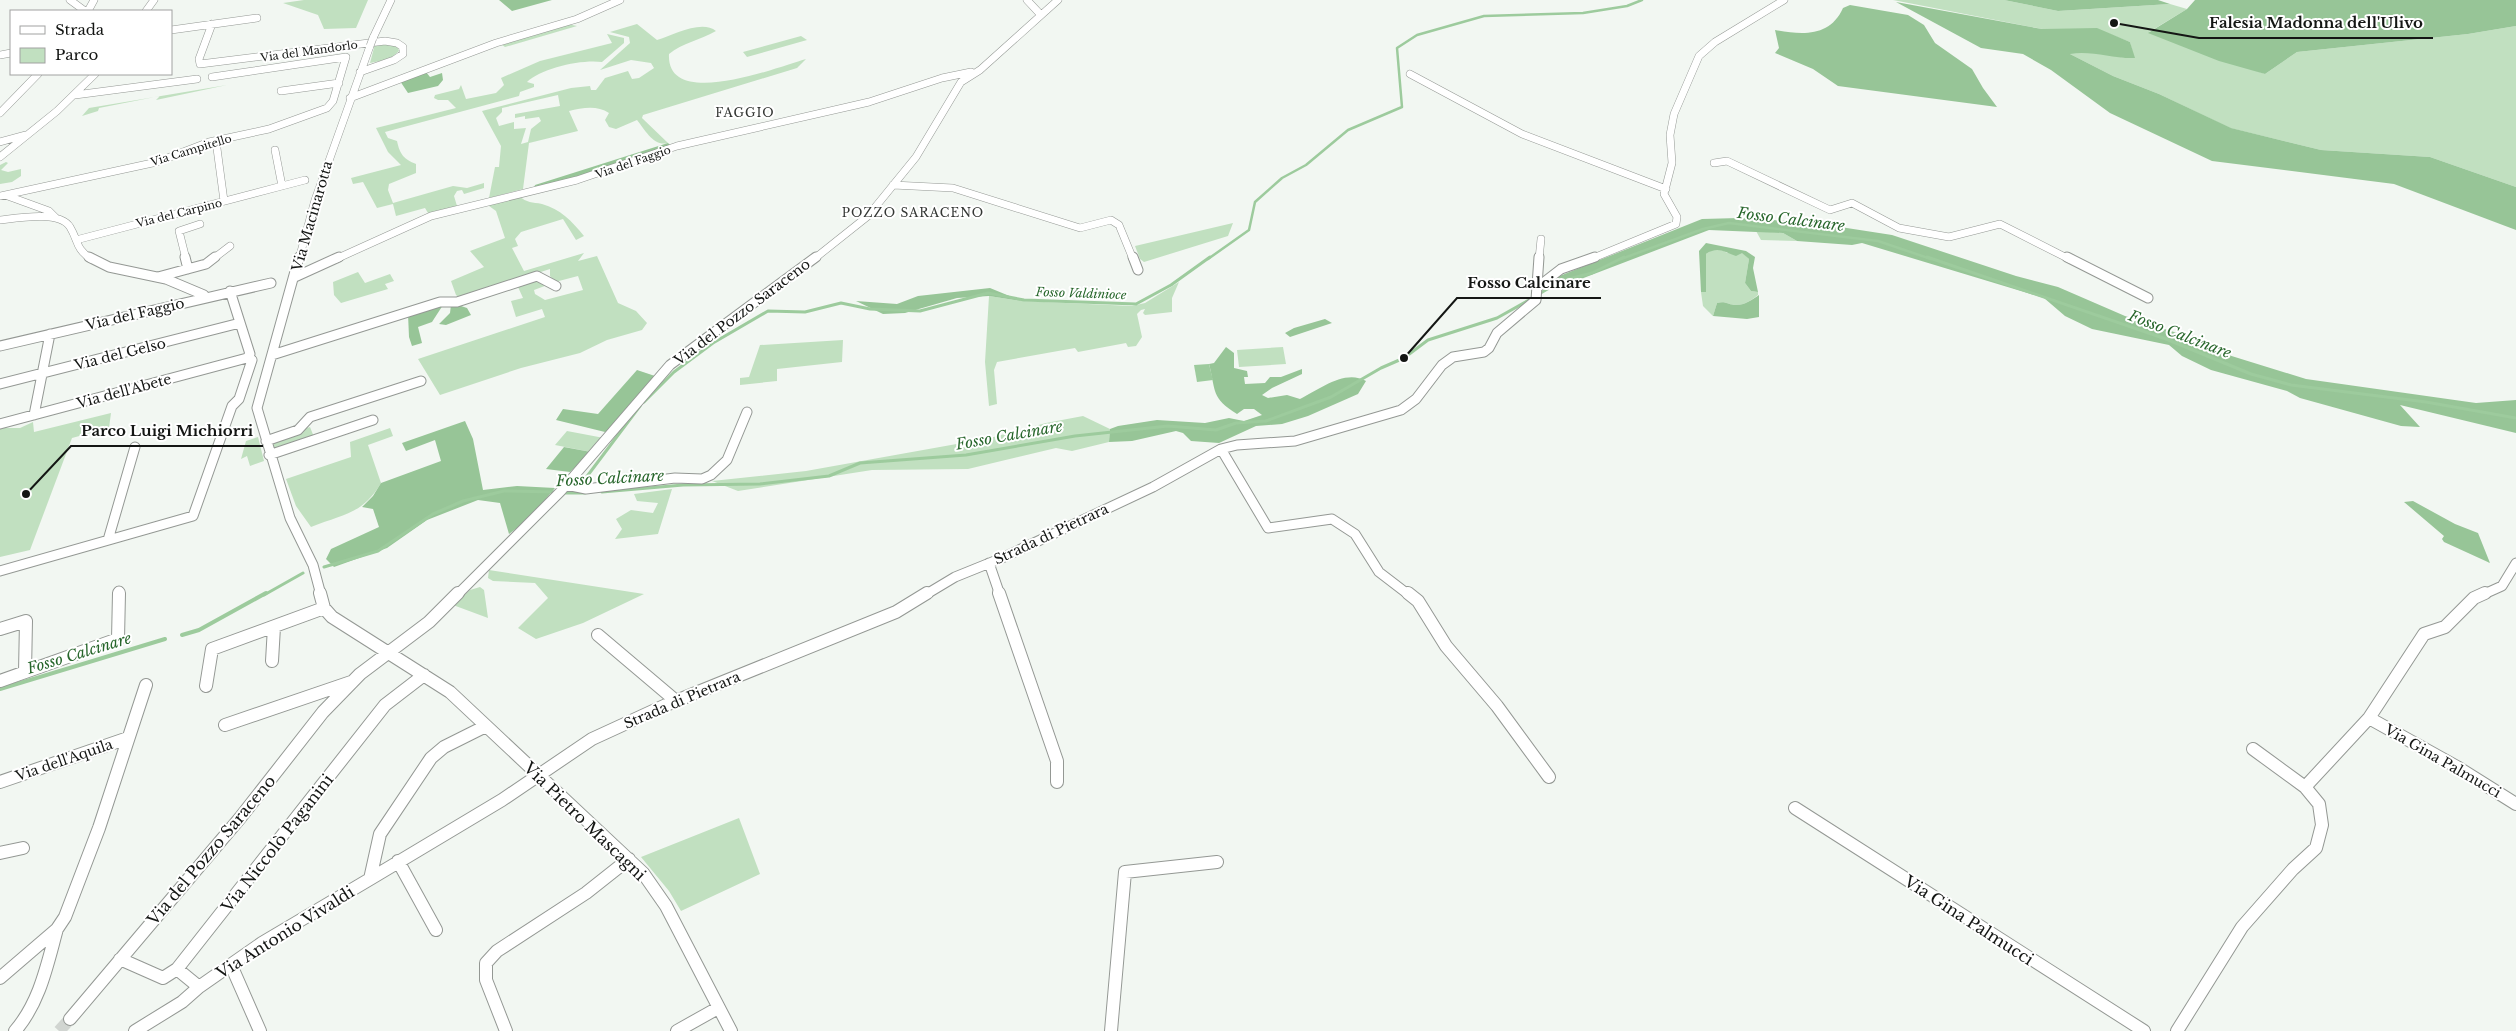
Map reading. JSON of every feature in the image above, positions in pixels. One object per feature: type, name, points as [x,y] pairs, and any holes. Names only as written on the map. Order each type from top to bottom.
[{"type":"street","points":[[70,0],[85,10]]},
{"type":"street","name":"Via Macinarotta","points":[[324,608],[312,565],[290,518],[256,408],[295,278],[315,200],[350,98],[373,38],[391,0]]},
{"type":"street","points":[[350,98],[496,43],[577,19],[620,0]]},
{"type":"street","points":[[1028,0],[1041,15]]},
{"type":"street","name":"Via del Pozzo Saraceno","points":[[70,1019],[240,818],[323,712],[352,682],[429,622],[566,485],[670,365],[868,216],[916,157],[960,82],[980,70],[1058,0]]},
{"type":"street","points":[[1665,192],[1672,163],[1670,135],[1674,114],[1699,56],[1715,42],[1784,0]]},
{"type":"street","points":[[172,30],[257,18]]},
{"type":"street","name":"Via del Mandorlo","points":[[212,24],[199,59],[200,64],[205,65],[384,41],[397,43],[403,47],[403,54],[394,60],[360,72]]},
{"type":"street","name":"Via Campitello","points":[[2,196],[157,162],[216,141],[269,128],[327,108],[334,101],[346,57],[212,77]]},
{"type":"street","name":"Via del Faggio","points":[[295,278],[431,216],[577,180],[677,146],[868,102],[942,78],[980,70]]},
{"type":"street","points":[[1410,74],[1522,134],[1665,192]]},
{"type":"street","points":[[0,113],[37,75]]},
{"type":"street","points":[[0,158],[75,94],[94,75]]},
{"type":"street","points":[[75,94],[196,79]]},
{"type":"street","points":[[281,91],[339,83]]},
{"type":"street","points":[[1469,112],[1549,151],[1665,192]]},
{"type":"street","points":[[8,152],[0,144],[29,134]]},
{"type":"street","points":[[216,141],[224,201]]},
{"type":"street","points":[[275,150],[282,186]]},
{"type":"street","points":[[1714,163],[1727,161],[1830,210],[1852,203],[1899,228],[1949,237],[2000,224],[2148,298]]},
{"type":"street","name":"Via del Carpino","points":[[76,240],[305,180]]},
{"type":"street","points":[[893,185],[953,188],[1080,228],[1110,220],[1119,225],[1138,270]]},
{"type":"street","name":"Strada di Pietrara","points":[[537,776],[592,739],[676,701],[896,612],[955,577],[1153,487],[1221,449],[1237,445],[1261,445],[1294,441],[1401,410],[1416,400],[1442,365],[1453,357],[1478,354],[1489,348],[1497,333],[1536,300],[1539,286],[1561,269],[1596,257],[1676,224],[1677,217],[1665,192]]},
{"type":"street","points":[[2,196],[49,211],[56,218],[67,223],[79,250],[94,261],[121,271],[168,280],[194,294],[210,296]]},
{"type":"street","points":[[0,220],[21,216],[56,218]]},
{"type":"street","points":[[188,270],[179,231],[200,224]]},
{"type":"street","points":[[1539,286],[1538,258],[1541,239]]},
{"type":"street","points":[[157,277],[206,264],[230,246]]},
{"type":"street","points":[[272,355],[440,302],[457,302],[537,276],[556,286]]},
{"type":"street","name":"Via del Faggio","points":[[0,346],[270,283]]},
{"type":"street","points":[[0,571],[193,516],[232,406],[239,399],[252,360],[248,358],[250,354],[230,291]]},
{"type":"street","name":"Via del Gelso","points":[[0,384],[240,323]]},
{"type":"street","points":[[34,415],[50,334]]},
{"type":"street","name":"Via dell'Abete","points":[[0,424],[248,358]]},
{"type":"street","points":[[266,441],[298,430],[310,417],[421,381]]},
{"type":"street","points":[[566,485],[586,489],[675,478],[702,479],[712,474],[727,460],[747,412]]},
{"type":"street","points":[[270,455],[373,420]]},
{"type":"street","points":[[108,540],[135,447]]},
{"type":"street","points":[[1221,449],[1268,528],[1332,519],[1355,534],[1379,572],[1418,601],[1446,646],[1497,706],[1549,777]]},
{"type":"street","points":[[989,563],[1057,761],[1057,782]]},
{"type":"street","name":"Via Gina Palmucci","points":[[2306,787],[2338,749],[2369,718],[2424,634],[2445,627],[2474,598],[2502,586],[2516,563]]},
{"type":"street","points":[[0,681],[118,638],[119,591]]},
{"type":"street","points":[[206,686],[212,649],[324,608],[338,622],[391,652]]},
{"type":"street","points":[[0,629],[26,621],[26,672]]},
{"type":"street","points":[[272,662],[274,627]]},
{"type":"street","points":[[598,635],[676,701]]},
{"type":"street","name":"Via Pietro Mascagni","points":[[391,652],[450,692],[537,776],[643,873],[666,906],[731,1031]]},
{"type":"street","name":"Via Niccolò Paganini","points":[[177,969],[385,705],[424,675]]},
{"type":"street","name":"Via del Pozzo Saraceno","points":[[225,725],[352,682]]},
{"type":"street","points":[[15,1031],[28,1018],[35,1002],[57,930],[65,917],[99,828],[146,685]]},
{"type":"street","name":"Via Gina Palmucci","points":[[2369,718],[2457,767],[2516,804]]},
{"type":"street","name":"Via Antonio Vivaldi","points":[[370,878],[380,834],[431,758],[444,747],[486,726]]},
{"type":"street","name":"Via dell'Aquila","points":[[0,782],[128,738]]},
{"type":"street","points":[[2177,1031],[2242,927],[2293,869],[2316,848],[2322,825],[2319,804],[2306,787],[2253,748]]},
{"type":"street","name":"Via Antonio Vivaldi","points":[[135,1031],[182,1002],[199,987],[262,943],[502,800],[537,776]]},
{"type":"street","name":"Via Gina Palmucci","points":[[1795,808],[2144,1031]]},
{"type":"street","points":[[0,853],[23,848]]},
{"type":"street","points":[[506,1031],[486,980],[486,963],[497,951],[586,893],[629,859]]},
{"type":"street","points":[[398,861],[436,930]]},
{"type":"street","points":[[1111,1031],[1125,872],[1218,862]]},
{"type":"street","points":[[0,978],[57,930]]},
{"type":"street","points":[[120,960],[163,978],[177,969],[199,987]]},
{"type":"street","points":[[231,965],[260,1031]]},
{"type":"street","points":[[677,1031],[718,1008]]},
{"type":"green space","points":[[304,0],[368,0],[356,28],[324,29],[318,15],[283,3]]},
{"type":"green space","points":[[1893,0],[2004,0],[2058,11],[2170,4],[2187,9],[2149,32],[2265,74],[2297,52],[2468,34],[2516,26],[2516,187],[2430,157],[2321,150],[2230,128],[2159,94],[2113,76],[2068,53],[2098,53],[2134,58],[2130,42],[2097,29],[2042,29]]},
{"type":"green space","points":[[567,24],[577,26],[505,47],[502,45],[503,43]]},
{"type":"green space","points":[[637,24],[657,40],[695,27],[710,28],[716,31],[669,54],[673,71],[685,80],[704,83],[750,76],[806,59],[797,68],[643,115],[642,118],[668,143],[663,144],[654,140],[637,120],[616,129],[609,127],[605,120],[609,113],[604,110],[589,108],[569,111],[578,131],[529,143],[523,189],[489,198],[495,167],[499,167],[501,146],[482,111],[571,88],[590,86],[591,90],[596,90],[605,78],[628,71],[632,79],[639,78],[654,68],[651,63],[631,60],[600,70],[630,43],[629,37],[610,32]],"holes":[[[558,95],[560,106],[515,114],[515,118],[525,116],[525,119],[539,117],[541,121],[531,129],[528,142],[521,144],[526,128],[514,129],[514,122],[499,126],[496,118],[502,112],[502,108]]]},
{"type":"green space","points":[[607,34],[624,38],[624,43],[602,62],[573,63],[552,69],[533,77],[527,82],[534,84],[534,87],[520,92],[519,96],[385,132],[388,138],[397,141],[403,156],[416,164],[416,173],[389,184],[388,190],[393,203],[453,186],[467,188],[484,183],[484,188],[464,194],[462,190],[457,191],[454,196],[457,206],[428,213],[425,208],[396,216],[393,204],[377,208],[363,182],[353,184],[351,178],[401,165],[388,152],[376,128],[456,108],[448,100],[434,98],[435,95],[459,89],[461,85],[466,99],[496,93],[504,85],[501,78],[540,61],[612,43]]},
{"type":"green space","points":[[801,36],[807,40],[747,57],[743,52]]},
{"type":"green space","points":[[385,42],[398,47],[399,51],[390,59],[370,63],[375,44]]},
{"type":"green space","points":[[227,85],[156,100],[160,96]]},
{"type":"green space","points":[[154,97],[99,108],[98,111],[82,116],[89,108]]},
{"type":"green space","points":[[8,163],[1,170],[8,172],[21,169],[21,176],[12,182],[0,184],[0,165]]},
{"type":"green space","points":[[519,196],[527,201],[548,206],[560,212],[584,236],[576,240],[563,219],[521,232],[515,239],[518,246],[512,248],[524,271],[584,253],[578,261],[597,256],[618,303],[636,311],[647,323],[642,330],[607,340],[580,353],[521,368],[440,395],[418,359],[545,317],[542,309],[516,317],[511,301],[523,298],[518,287],[524,285],[524,283],[537,279],[550,284],[534,290],[535,294],[545,300],[583,290],[578,276],[555,282],[550,276],[550,269],[460,298],[456,295],[451,281],[484,267],[470,251],[505,238],[496,211],[485,203]]},
{"type":"green space","points":[[1233,223],[1228,236],[1144,262],[1140,259],[1135,246]]},
{"type":"green space","points":[[1756,231],[1783,233],[1797,241],[1761,240]]},
{"type":"green space","points":[[1721,249],[1727,253],[1743,253],[1749,259],[1745,283],[1751,291],[1758,292],[1758,295],[1741,305],[1717,303],[1713,316],[1703,306],[1701,292],[1706,292],[1706,254],[1712,250]]},
{"type":"green space","points":[[358,272],[365,283],[390,274],[394,281],[385,284],[388,289],[341,303],[334,295],[333,282]]},
{"type":"green space","points":[[1179,282],[1172,298],[1172,312],[1145,315],[1143,313],[1145,309],[1137,314],[1142,337],[1136,346],[1128,347],[1126,343],[1078,352],[1075,348],[997,362],[994,370],[997,404],[989,406],[985,362],[989,296],[1022,301],[1132,306],[1145,303]]},
{"type":"green space","points":[[843,340],[842,362],[777,369],[777,381],[740,385],[740,378],[749,377],[760,345]]},
{"type":"green space","points":[[1283,347],[1286,364],[1239,367],[1237,350]]},
{"type":"green space","points":[[111,413],[109,428],[72,438],[30,550],[0,557],[0,428],[20,428],[33,422],[34,432]]},
{"type":"green space","points":[[1083,416],[1110,429],[1109,442],[1072,451],[1056,448],[968,469],[872,470],[738,491],[712,481],[806,471],[990,438],[1046,423]]},
{"type":"green space","points":[[310,427],[314,437],[275,451],[272,440]]},
{"type":"green space","points":[[390,428],[393,436],[368,445],[381,483],[374,494],[359,508],[311,527],[296,506],[286,479],[351,457],[350,442]]},
{"type":"green space","points":[[567,431],[604,438],[591,452],[555,445]]},
{"type":"green space","points":[[258,437],[264,461],[250,466],[247,456],[241,459],[246,441]]},
{"type":"green space","points":[[672,489],[658,534],[615,539],[622,529],[616,519],[631,510],[653,513],[658,503],[637,501],[634,494]]},
{"type":"green space","points":[[489,570],[644,594],[583,623],[536,639],[518,628],[548,598],[535,583],[493,581],[488,578]]},
{"type":"green space","points":[[480,587],[484,590],[488,618],[453,605],[470,590]]},
{"type":"green space","points":[[739,818],[760,874],[681,911],[669,891],[641,857]]},
{"type":"shaded area","points":[[499,0],[552,0],[512,11]]},
{"type":"shaded area","points":[[2004,0],[2158,0],[2170,4],[2058,11]]},
{"type":"shaded area","points":[[2195,0],[2516,0],[2516,26],[2468,34],[2297,52],[2265,74],[2219,61],[2148,33],[2187,9]]},
{"type":"shaded area","points":[[1896,2],[2042,29],[2097,28],[2130,42],[2135,58],[2086,53],[2070,54],[2113,76],[2159,94],[2231,128],[2321,150],[2430,157],[2516,187],[2516,230],[2394,184],[2212,161],[2110,113],[2051,70],[2023,54],[1981,48]]},
{"type":"shaded area","points":[[1850,5],[1908,15],[1924,25],[1935,43],[1972,69],[1997,107],[1838,86],[1813,69],[1775,53],[1779,48],[1775,30],[1796,33],[1815,32],[1831,24],[1843,8]]},
{"type":"shaded area","points":[[426,72],[430,77],[442,73],[443,80],[438,86],[408,93],[400,81]]},
{"type":"shaded area","points":[[668,143],[671,146],[584,175],[534,188],[535,185]]},
{"type":"shaded area","points":[[1739,218],[1808,222],[1892,235],[2016,276],[2058,287],[2125,316],[2177,333],[2197,336],[2209,349],[2306,379],[2476,403],[2516,400],[2516,433],[2400,405],[2420,427],[2401,426],[2300,398],[2287,391],[2211,370],[2182,356],[2169,345],[2092,329],[2065,316],[2044,298],[1862,243],[1852,245],[1797,241],[1783,233],[1709,230],[1560,287],[1552,279],[1702,219]]},
{"type":"shaded area","points":[[1706,243],[1746,251],[1755,257],[1753,268],[1758,292],[1751,291],[1745,283],[1749,259],[1742,253],[1736,256],[1714,250],[1706,254],[1706,292],[1701,292],[1699,251]]},
{"type":"shaded area","points":[[990,288],[1022,301],[989,296],[957,298],[905,313],[883,314],[856,301],[897,304],[918,296]]},
{"type":"shaded area","points":[[1759,295],[1759,317],[1747,319],[1713,316],[1717,303],[1741,305]]},
{"type":"shaded area","points":[[455,304],[467,308],[471,315],[446,325],[439,324],[450,313],[451,305]]},
{"type":"shaded area","points":[[443,305],[432,322],[418,327],[422,343],[412,346],[409,337],[408,314]]},
{"type":"shaded area","points":[[1325,319],[1332,323],[1290,337],[1285,333],[1294,328]]},
{"type":"shaded area","points":[[1226,347],[1234,353],[1234,368],[1247,371],[1248,377],[1244,377],[1245,384],[1265,383],[1270,377],[1281,377],[1302,369],[1302,374],[1272,388],[1262,395],[1268,398],[1287,395],[1300,399],[1333,382],[1350,377],[1366,381],[1358,394],[1308,416],[1282,424],[1256,426],[1219,443],[1191,441],[1183,433],[1176,431],[1132,441],[1109,442],[1110,429],[1118,426],[1157,420],[1205,423],[1229,418],[1244,421],[1262,415],[1254,409],[1244,409],[1237,414],[1223,403],[1216,393],[1209,364],[1214,363]]},
{"type":"shaded area","points":[[1209,364],[1213,380],[1197,382],[1194,365]]},
{"type":"shaded area","points":[[637,370],[655,376],[610,429],[605,432],[556,420],[563,409],[598,414]]},
{"type":"shaded area","points":[[465,421],[473,439],[483,490],[517,486],[555,488],[529,519],[509,534],[500,503],[478,500],[427,520],[387,548],[334,567],[326,559],[331,549],[379,527],[373,509],[362,507],[373,496],[381,483],[441,461],[435,440],[406,451],[402,443]]},
{"type":"shaded area","points":[[564,447],[591,452],[570,472],[546,469]]},
{"type":"shaded area","points":[[2413,501],[2455,524],[2478,533],[2490,563],[2444,542],[2442,539],[2444,536],[2404,502]]},
{"type":"waterway","name":"Fosso Valdinioce","points":[[1208,259],[1249,230],[1255,202],[1282,178],[1306,165],[1348,130],[1402,107],[1397,48],[1417,35],[1484,16],[1583,13],[1627,6],[1642,0]]},
{"type":"waterway","name":"Fosso Calcinare","points":[[1621,259],[1703,229],[1729,223],[1878,241],[1931,259]]},
{"type":"waterway","name":"Fosso Valdinioce","points":[[644,402],[674,372],[713,343],[768,311],[805,312],[841,303],[870,309],[920,311],[988,293],[1024,300],[1136,304],[1171,285],[1210,257]]},
{"type":"waterway","name":"Fosso Calcinare","points":[[1539,294],[1561,281],[1592,273],[1624,257]]},
{"type":"waterway","name":"Fosso Calcinare","points":[[1927,257],[2166,339],[2251,374],[2291,385],[2426,402],[2516,418]]},
{"type":"waterway","name":"Fosso Calcinare","points":[[602,492],[683,485],[760,484],[829,476],[860,463],[966,455],[1075,436],[1168,426],[1216,430],[1236,423],[1266,421],[1331,397],[1381,368],[1404,358],[1428,340],[1497,318],[1529,300]]},
{"type":"waterway","name":"Fosso Valdinioce","points":[[579,487],[640,406]]},
{"type":"waterway","name":"Fosso Calcinare","points":[[324,567],[378,551],[433,514],[463,501],[504,491],[556,492]]},
{"type":"waterway","name":"Fosso Calcinare","points":[[562,493],[585,493]]},
{"type":"waterway","name":"Fosso Calcinare","points":[[264,595],[303,573]]},
{"type":"waterway","name":"Fosso Calcinare","points":[[182,635],[199,630],[266,593]]},
{"type":"waterway","name":"Fosso Calcinare","points":[[0,689],[165,639]]},
{"type":"tunnel","points":[[59,1031],[70,1019]]},
{"type":"place","name":"Falesia Madonna dell'Ulivo","points":[[2114,23]]},
{"type":"place","name":"Fosso Calcinare","points":[[1404,358]]},
{"type":"place","name":"Parco Luigi Michiorri","points":[[26,494]]},
{"type":"district","name":"FAGGIO","points":[[745,112]]},
{"type":"district","name":"POZZO SARACENO","points":[[913,212]]}]
